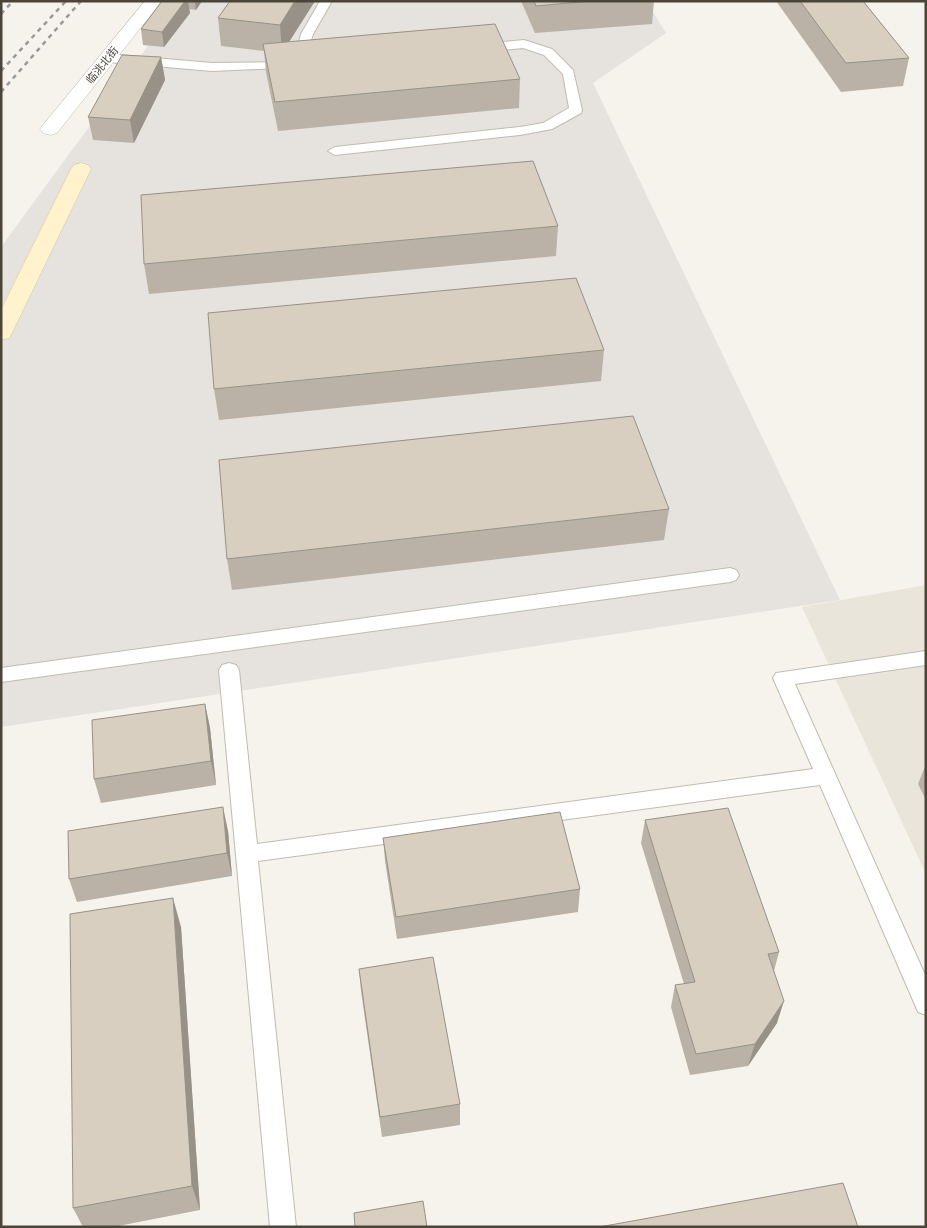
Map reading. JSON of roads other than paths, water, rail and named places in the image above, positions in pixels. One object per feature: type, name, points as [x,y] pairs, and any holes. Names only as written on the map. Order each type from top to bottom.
[{"type":"street","name":"临洮北街","points":[[50,129],[154,1]]},
{"type":"street","points":[[1,334],[82,169]]},
{"type":"lane","points":[[108,58],[212,67],[304,63],[307,34],[326,1]]},
{"type":"lane","points":[[335,151],[520,131],[546,126],[576,110],[569,73],[548,52],[524,44],[466,49]]},
{"type":"lane","points":[[1,675],[730,575]]},
{"type":"lane","points":[[926,658],[783,678],[926,1004]]},
{"type":"lane","points":[[229,670],[283,1227]]},
{"type":"lane","points":[[246,854],[826,776]]},
{"type":"railway","points":[[1,14],[13,1]]},
{"type":"railway","points":[[1,71],[66,1]]},
{"type":"railway","points":[[1,92],[81,1]]}]
